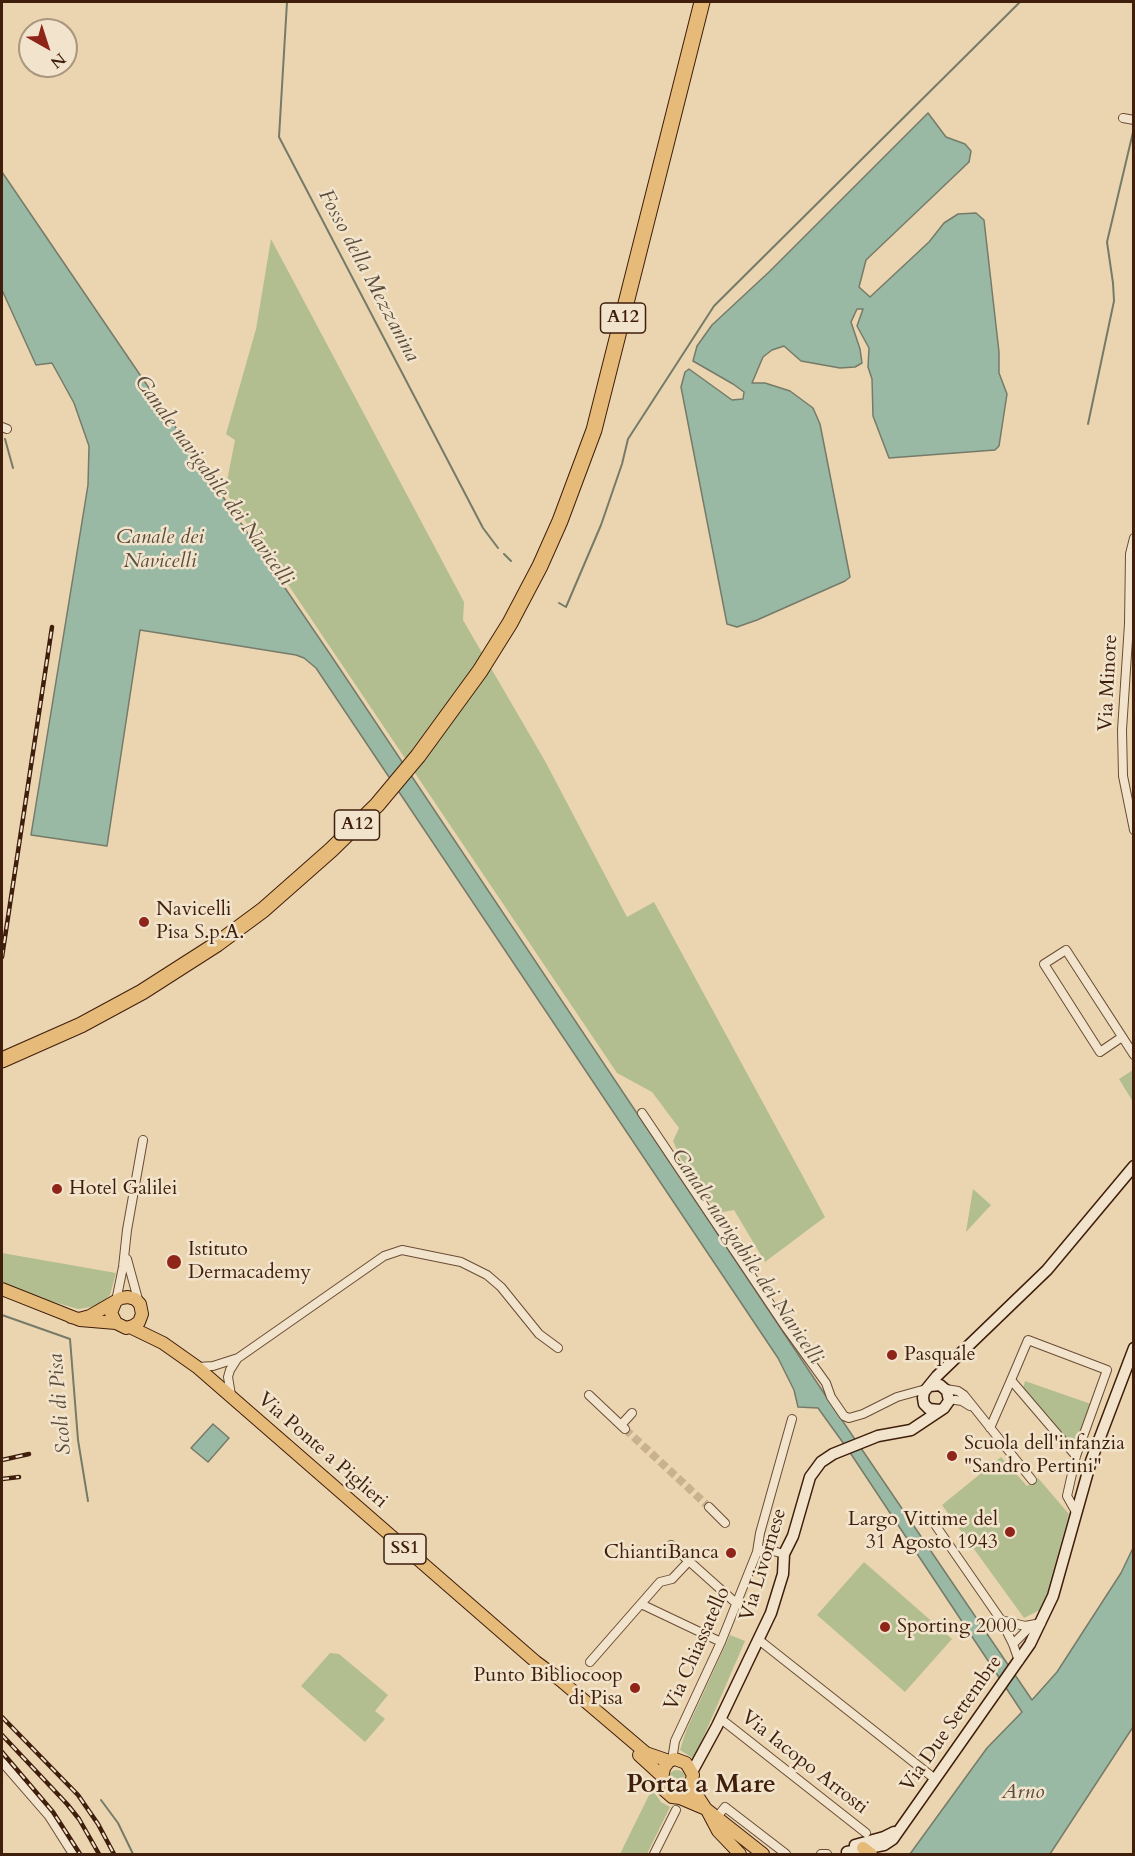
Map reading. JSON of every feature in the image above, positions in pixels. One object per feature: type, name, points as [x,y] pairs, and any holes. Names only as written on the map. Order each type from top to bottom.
[{"type":"highway","name":"A12","points":[[505,621],[563,492],[588,417],[693,2]]},
{"type":"highway","name":"A12","points":[[4,1054],[81,1025],[133,997],[175,972],[239,928],[301,879],[364,818],[418,756],[474,680],[505,621],[552,541],[594,430],[702,2]]},
{"type":"main road","name":"SS1","points":[[2,1289],[84,1321],[116,1323],[123,1327],[130,1327]]},
{"type":"main road","points":[[71,1317],[79,1319],[90,1316],[121,1298],[128,1297],[135,1299],[141,1309],[139,1322],[130,1327]]},
{"type":"main road","points":[[115,1303],[111,1313],[116,1323]]},
{"type":"main road","name":"Via Ponte a Piglieri","points":[[141,1309],[152,1330],[163,1343]]},
{"type":"main road","name":"Via Ponte a Piglieri","points":[[130,1327],[163,1343],[197,1367],[536,1662],[559,1678],[646,1753],[671,1761]]},
{"type":"main road","name":"Via Ponte a Piglieri","points":[[536,1662],[543,1672],[662,1776]]},
{"type":"main road","points":[[678,1804],[691,1786],[692,1772],[682,1760],[671,1761],[664,1768],[663,1785],[667,1794],[678,1804],[710,1812],[763,1854]]},
{"type":"main road","points":[[691,1786],[710,1812],[718,1831],[740,1854]]},
{"type":"street","points":[[1123,118],[1134,120]]},
{"type":"street","name":"Via Minore","points":[[1134,538],[1130,554],[1129,624],[1122,730],[1123,776],[1134,830]]},
{"type":"street","points":[[1122,1037],[1100,1052],[1044,964],[1066,950],[1134,1055]]},
{"type":"street","points":[[642,1113],[787,1329],[826,1383],[831,1397],[844,1416],[849,1418],[863,1414],[897,1397],[940,1385],[949,1397],[948,1405]]},
{"type":"street","points":[[115,1303],[119,1293],[143,1140]]},
{"type":"street","points":[[920,1426],[923,1395],[945,1367],[1047,1270],[1134,1166]]},
{"type":"street","points":[[126,1249],[128,1266],[141,1309]]},
{"type":"street","points":[[197,1367],[213,1366],[237,1358],[384,1256],[402,1250],[461,1262],[487,1275],[501,1287],[539,1334],[558,1348]]},
{"type":"street","points":[[990,1428],[1028,1340],[1107,1370],[1069,1482],[1067,1496],[1076,1512]]},
{"type":"street","name":"Via Due Settembre","points":[[867,1851],[893,1839],[1017,1663],[1053,1596],[1095,1450],[1134,1348]]},
{"type":"street","points":[[232,1399],[228,1377],[237,1358]]},
{"type":"street","points":[[945,1367],[945,1389]]},
{"type":"street","points":[[1011,1380],[1076,1456]]},
{"type":"street","points":[[945,1389],[960,1392],[1032,1480]]},
{"type":"street","points":[[948,1405],[960,1392]]},
{"type":"street","points":[[590,1395],[623,1427],[632,1413]]},
{"type":"street","points":[[910,1395],[933,1410],[965,1402],[974,1408]]},
{"type":"street","name":"Via Livornese","points":[[692,1772],[721,1719],[759,1640],[778,1592],[783,1574],[784,1554],[793,1536],[810,1477],[821,1462],[833,1454],[870,1438],[906,1432],[920,1426],[948,1405]]},
{"type":"street","name":"Via Chiassatello","points":[[671,1761],[675,1741],[721,1642],[757,1552],[760,1533],[792,1419]]},
{"type":"street","points":[[709,1508],[725,1523]]},
{"type":"street","points":[[936,1526],[1001,1620],[1013,1644],[1017,1663]]},
{"type":"street","points":[[671,1545],[737,1604]]},
{"type":"street","points":[[757,1552],[766,1549],[784,1554]]},
{"type":"street","points":[[590,1662],[660,1582],[672,1579],[689,1561]]},
{"type":"street","points":[[641,1604],[721,1642]]},
{"type":"street","points":[[1001,1620],[1036,1625]]},
{"type":"street","points":[[1013,1644],[1036,1625]]},
{"type":"street","points":[[759,1640],[935,1779]]},
{"type":"street","name":"Via Iacopo Arrosti","points":[[721,1719],[866,1833]]},
{"type":"street","points":[[2,1762],[49,1816],[73,1854]]},
{"type":"street","points":[[657,1853],[678,1804]]},
{"type":"street","points":[[710,1812],[725,1807],[786,1854]]},
{"type":"street","points":[[845,1853],[861,1842],[888,1836],[905,1821]]},
{"type":"street","points":[[845,1853],[867,1851]]},
{"type":"street","points":[[821,1854],[827,1854]]},
{"type":"shaded area","points":[[271,239],[464,602],[463,620],[545,761],[627,917],[654,902],[825,1217],[765,1262],[734,1210],[717,1213],[683,1163],[673,1141],[679,1128],[652,1092],[617,1073],[225,491],[235,440],[226,434],[256,329]]},
{"type":"shaded area","points":[[1134,1070],[1133,1102],[1119,1079]]},
{"type":"shaded area","points":[[973,1189],[991,1205],[966,1232]]},
{"type":"shaded area","points":[[2,1253],[116,1273],[110,1295],[103,1302],[78,1309],[50,1301],[2,1282]]},
{"type":"shaded area","points":[[1025,1381],[1091,1404],[1078,1442],[1074,1445],[1068,1443],[1023,1388]]},
{"type":"shaded area","points":[[1001,1457],[1027,1486],[1038,1478],[1069,1514],[1045,1600],[1040,1610],[1024,1618],[942,1505]]},
{"type":"shaded area","name":"Sporting 2000","points":[[864,1562],[952,1639],[905,1692],[817,1615]]},
{"type":"shaded area","points":[[730,1635],[745,1641],[694,1759],[680,1750],[686,1731]]},
{"type":"shaded area","points":[[330,1653],[339,1654],[388,1695],[375,1711],[385,1719],[365,1742],[301,1686]]},
{"type":"shaded area","points":[[674,1770],[680,1770],[685,1778],[683,1784],[674,1786],[669,1781],[669,1775]]},
{"type":"shaded area","points":[[652,1789],[661,1802],[670,1807],[647,1854],[620,1854]]},
{"type":"water","points":[[928,113],[946,137],[965,144],[971,151],[969,162],[866,260],[859,287],[870,297],[929,242],[944,223],[958,214],[976,213],[984,220],[999,352],[999,373],[1007,394],[999,446],[995,450],[889,458],[873,416],[872,379],[868,367],[869,348],[857,326],[863,309],[857,309],[851,322],[862,363],[855,367],[840,368],[801,361],[784,346],[772,350],[763,357],[752,383],[765,383],[790,391],[813,408],[820,424],[850,577],[757,620],[737,627],[727,624],[681,387],[685,372],[689,369],[732,400],[743,399],[744,392],[693,361],[697,346],[712,325],[769,272]]},
{"type":"water","points":[[2,172],[332,657],[1032,1700],[1057,1672],[1121,1573],[1133,1548],[1133,1727],[1050,1854],[910,1854],[987,1748],[1022,1712],[818,1408],[798,1407],[794,1390],[778,1358],[316,668],[304,658],[296,655],[140,630],[107,846],[31,835],[88,485],[89,446],[74,403],[52,363],[36,365],[2,290]]},
{"type":"water","points":[[213,1424],[229,1438],[208,1462],[191,1448]]},
{"type":"waterway","name":"Fosso della Mezzanina","points":[[287,2],[279,137],[483,528],[498,548]]},
{"type":"waterway","points":[[559,603],[566,607],[601,525],[628,439],[714,306],[1020,2]]},
{"type":"waterway","points":[[1088,424],[1114,301],[1107,242],[1134,128]]},
{"type":"waterway","points":[[5,439],[13,468]]},
{"type":"waterway","points":[[504,554],[511,561]]},
{"type":"waterway","name":"Scoli di Pisa","points":[[2,1315],[70,1339],[78,1440],[88,1501]]},
{"type":"waterway","name":"Scoli di Pisa","points":[[101,1800],[118,1823],[133,1854]]},
{"type":"tunnel","points":[[625,1429],[709,1507]]},
{"type":"railway","points":[[2,957],[52,627]]},
{"type":"railway","points":[[2,1460],[29,1454]]},
{"type":"railway","points":[[2,1479],[19,1477]]},
{"type":"railway","points":[[2,1717],[78,1795],[98,1824],[114,1854]]},
{"type":"railway","points":[[2,1735],[67,1804],[79,1819],[99,1854]]},
{"type":"railway","points":[[2,1752],[53,1812],[80,1854]]},
{"type":"place","name":"Navicelli Pisa S.p.A.","points":[[144,922]]},
{"type":"place","name":"Hotel Galilei","points":[[57,1189]]},
{"type":"place","name":"Istituto Dermacademy","points":[[174,1262]]},
{"type":"place","name":"Pasquale","points":[[892,1355]]},
{"type":"place","name":"Scuola dell'infanzia \"Sandro Pertini\"","points":[[952,1456]]},
{"type":"place","name":"Largo Vittime del 31 Agosto 1943","points":[[1010,1532]]},
{"type":"place","name":"ChiantiBanca","points":[[731,1553]]},
{"type":"place","name":"Sporting 2000","points":[[885,1627]]},
{"type":"place","name":"Punto Bibliocoop di Pisa","points":[[635,1688]]},
{"type":"district","name":"Porta a Mare","points":[[701,1786]]},
{"type":"water label","name":"Canale navigabile dei Navicelli","points":[[213,481]]},
{"type":"water label","name":"Canale dei Navicelli","points":[[160,550]]},
{"type":"water label","name":"Canale navigabile dei Navicelli","points":[[746,1257]]},
{"type":"water label","name":"Arno","points":[[1023,1793]]}]
